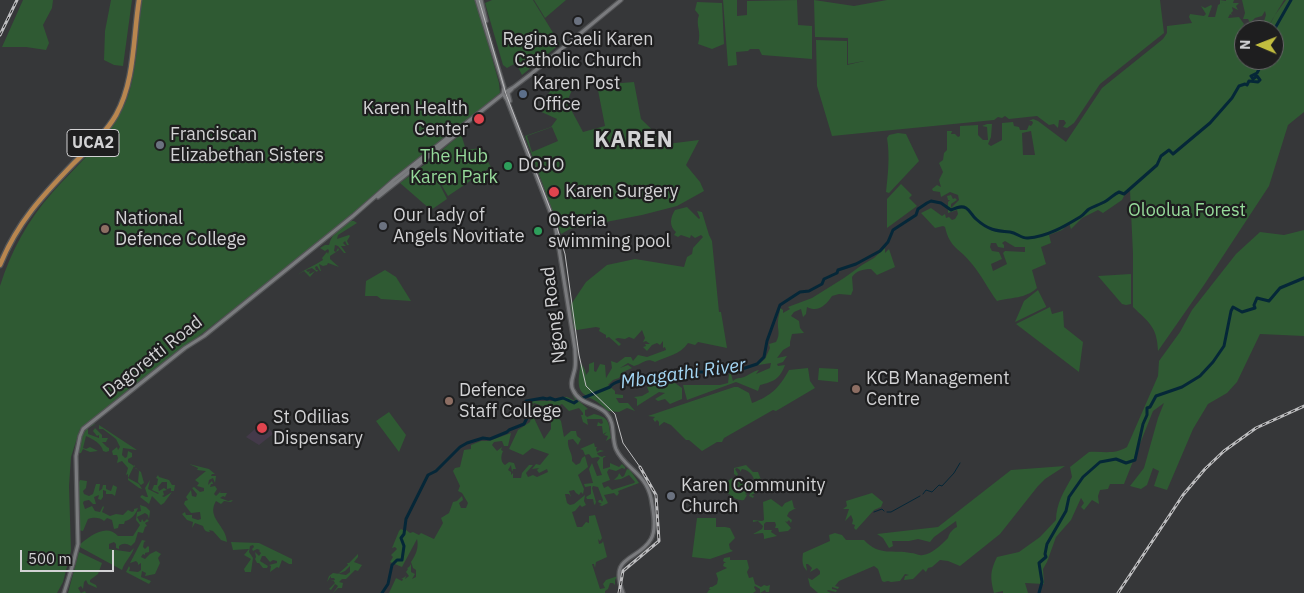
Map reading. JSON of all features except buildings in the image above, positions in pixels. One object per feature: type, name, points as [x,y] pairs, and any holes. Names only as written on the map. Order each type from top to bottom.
[{"type":"highway","name":"UCA2","points":[[0,259],[16,229],[33,204],[106,127],[117,109],[127,78],[137,0]]},
{"type":"highway","name":"UCA2","points":[[0,265],[18,230],[35,204],[102,134],[116,116],[129,78],[137,0]]},
{"type":"main road","name":"Ngong Road","points":[[479,0],[506,93]]},
{"type":"main road","name":"Ngong Road","points":[[479,0],[506,93],[555,227],[575,349],[576,362],[572,390],[583,402],[601,410],[608,416],[612,423],[617,451],[643,479],[651,500],[653,535],[647,545],[622,565],[619,578],[624,593]]},
{"type":"main road","name":"Dagoretti Road","points":[[64,593],[78,544],[76,456],[83,429],[185,348],[204,336],[622,0]]},
{"type":"shaded area","name":"St Odilias Dispensary","points":[[264,421],[273,434],[259,445],[246,437]]},
{"type":"green space","points":[[23,0],[53,0],[52,8],[43,25],[49,43],[46,50],[26,47],[2,47]]},
{"type":"green space","points":[[111,0],[132,0],[123,66],[114,65],[104,60],[105,31]]},
{"type":"green space","points":[[142,0],[476,0],[499,83],[500,93],[291,264],[80,429],[71,457],[69,486],[71,551],[63,582],[57,593],[0,593],[0,286],[9,260],[35,214],[107,133],[127,100],[134,72]]},
{"type":"green space","points":[[492,0],[533,0],[560,44],[522,75],[516,63],[507,68],[503,65],[485,3]]},
{"type":"green space","points":[[534,0],[566,0],[545,18]]},
{"type":"green space","points":[[723,0],[737,0],[737,16],[747,15],[747,1],[797,0],[798,25],[812,26],[812,59],[762,55],[759,49],[750,49],[748,51],[736,52],[737,65],[728,66]]},
{"type":"green space","points":[[814,0],[854,6],[887,0],[1160,0],[1164,33],[1100,84],[1074,123],[1067,128],[1063,127],[1066,123],[1064,120],[1059,120],[1058,128],[1054,124],[1049,125],[1037,116],[1009,119],[1005,116],[994,120],[832,136],[817,86],[816,40],[847,41],[847,65],[864,61],[848,64],[848,38],[815,37]]},
{"type":"green space","points":[[1220,0],[1234,0],[1233,3],[1239,3],[1236,6],[1238,10],[1232,7],[1232,15],[1230,14],[1228,18],[1239,17],[1241,20],[1234,20],[1234,70],[1284,70],[1284,20],[1272,20],[1286,0],[1304,0],[1304,112],[1288,125],[1269,186],[1158,351],[1154,330],[1148,321],[1133,307],[1130,190],[1122,200],[1103,213],[1098,210],[1082,218],[1071,229],[1069,223],[1062,230],[1049,235],[1051,243],[1041,247],[1046,264],[1032,270],[1037,288],[1023,296],[997,301],[976,269],[950,240],[945,227],[935,228],[921,213],[931,208],[942,216],[945,214],[946,218],[949,217],[952,220],[958,214],[957,210],[948,213],[948,202],[950,200],[948,200],[947,196],[951,195],[953,199],[957,200],[951,204],[951,208],[959,200],[958,195],[950,192],[941,197],[940,192],[933,191],[932,189],[937,185],[941,187],[939,180],[943,172],[939,163],[943,160],[944,153],[947,150],[947,131],[952,131],[951,134],[955,134],[958,137],[960,136],[960,126],[978,125],[978,135],[983,140],[988,140],[987,127],[982,126],[992,124],[991,137],[988,144],[991,146],[1002,140],[1002,123],[1013,122],[1014,126],[1019,127],[1020,130],[1027,130],[1029,125],[1031,126],[1033,123],[1029,121],[1033,119],[1066,142],[1102,88],[1163,39],[1167,33],[1167,26],[1192,23],[1189,17],[1190,14],[1204,16],[1206,14],[1201,6],[1205,8],[1211,5],[1208,17],[1215,17]],"holes":[[[1031,131],[1035,155],[1023,155],[1022,133]],[[1005,241],[1015,247],[1025,247],[1025,252],[1005,251],[1003,253],[1007,264],[993,271],[991,264],[1002,259],[999,252],[992,251],[991,243],[996,243],[998,247],[1004,248],[1002,243]]]},
{"type":"green space","points":[[1242,0],[1284,0],[1272,20],[1264,20],[1265,11],[1262,16],[1253,20],[1243,19],[1245,13]]},
{"type":"green space","points":[[697,2],[722,3],[724,44],[712,49],[698,44],[699,15],[695,10]]},
{"type":"green space","points":[[634,82],[641,119],[667,144],[699,140],[686,165],[700,182],[704,191],[677,206],[570,229],[561,234],[525,136],[551,127],[557,119],[537,110],[551,90],[572,90],[567,102],[583,132],[605,126],[597,85]],"holes":[[[552,127],[558,141],[532,152],[527,136]]]},
{"type":"green space","name":"The Hub Karen Park","points":[[461,134],[466,150],[480,148],[491,167],[448,196],[433,171],[447,199],[431,210],[400,183]]},
{"type":"green space","points":[[906,134],[919,161],[889,193],[886,192],[889,158],[887,138],[889,135]]},
{"type":"green space","points":[[901,184],[912,195],[909,198],[917,206],[887,228],[887,199]]},
{"type":"green space","points":[[687,207],[699,219],[697,211],[702,212],[712,241],[719,312],[721,312],[727,348],[698,342],[695,345],[688,343],[677,353],[655,362],[647,361],[634,366],[628,363],[620,368],[628,365],[632,368],[623,372],[619,378],[613,380],[608,385],[615,391],[615,394],[623,395],[623,398],[616,398],[619,403],[628,403],[635,411],[627,408],[619,412],[608,411],[580,390],[579,376],[581,363],[586,375],[589,371],[589,364],[594,362],[594,371],[596,372],[600,364],[605,365],[606,378],[612,368],[611,361],[617,363],[625,357],[631,357],[633,361],[638,355],[647,357],[666,350],[665,347],[663,348],[663,341],[660,345],[657,343],[652,345],[647,351],[643,347],[646,346],[645,344],[650,344],[646,341],[643,342],[645,338],[642,330],[634,339],[629,337],[615,339],[621,344],[619,346],[609,337],[606,338],[606,335],[599,331],[600,328],[577,330],[574,328],[570,306],[586,282],[607,265],[635,259],[684,267],[687,257],[692,254],[693,248],[703,237],[701,235],[695,238],[691,235],[690,238],[674,235],[676,232],[671,222],[673,213],[675,210]]},
{"type":"green space","points":[[350,221],[354,221],[357,223],[338,235],[337,239],[350,236],[347,241],[349,245],[345,241],[343,243],[346,246],[341,246],[346,253],[335,245],[334,251],[336,252],[330,256],[330,259],[339,267],[328,263],[323,266],[319,264],[321,271],[317,266],[315,267],[318,270],[317,272],[312,268],[306,270],[310,271],[310,274],[315,271],[310,277],[304,271],[297,275],[323,260],[322,258],[329,251],[328,249],[325,251],[320,248],[329,245],[336,232]]},
{"type":"green space","name":"Oloolua Forest","points":[[1304,230],[1304,336],[1260,334],[1237,382],[1227,393],[1208,404],[1193,429],[1167,490],[1154,486],[1159,471],[1153,468],[1147,485],[1141,489],[1130,486],[1144,468],[1164,403],[1153,411],[1124,484],[1110,484],[1108,489],[1100,490],[1098,496],[1099,504],[1092,500],[1084,510],[1081,507],[1084,503],[1081,498],[1071,520],[1056,537],[1043,569],[1044,584],[1025,583],[1028,593],[1003,593],[1003,591],[994,593],[991,575],[997,557],[1019,552],[1040,537],[1056,520],[1059,503],[1072,477],[1070,467],[1089,452],[1113,452],[1127,447],[1158,376],[1159,361],[1180,332],[1192,310],[1236,254],[1260,232],[1284,235]]},
{"type":"green space","points":[[885,248],[885,253],[889,249],[895,267],[877,275],[871,269],[860,271],[852,277],[853,290],[851,295],[839,294],[832,296],[818,309],[807,307],[806,314],[803,317],[801,309],[794,312],[791,316],[799,321],[800,328],[804,333],[792,334],[790,346],[783,350],[777,358],[787,356],[783,362],[777,364],[778,366],[785,365],[781,374],[776,379],[760,385],[758,391],[736,382],[687,400],[683,385],[720,385],[728,383],[729,374],[731,374],[733,381],[759,370],[756,374],[770,368],[771,363],[758,365],[765,359],[770,348],[769,344],[776,342],[779,334],[778,319],[780,308],[783,310],[783,313],[790,309],[788,307],[812,298],[874,258]]},
{"type":"green space","points":[[385,270],[396,277],[411,301],[365,296],[366,281]]},
{"type":"green space","points":[[1131,274],[1131,304],[1126,305],[1122,304],[1098,276]]},
{"type":"green space","points":[[1038,290],[1046,307],[1015,322],[1024,301]]},
{"type":"green space","points":[[1050,307],[1052,314],[1063,311],[1064,327],[1083,342],[1079,372],[1016,324]]},
{"type":"green space","points":[[808,368],[810,381],[815,388],[724,438],[722,442],[717,442],[702,451],[689,440],[686,440],[671,425],[664,422],[659,426],[659,422],[657,420],[655,422],[653,419],[655,417],[648,416],[734,387],[749,393],[752,403],[774,391],[789,370]]},
{"type":"green space","points":[[819,368],[838,369],[838,382],[818,380]]},
{"type":"green space","points":[[675,383],[682,388],[682,399],[670,404],[665,399],[658,401],[655,399],[665,393],[659,392],[637,406],[637,399],[634,397],[642,396],[649,392],[647,387]]},
{"type":"green space","points":[[572,395],[588,409],[585,410],[587,417],[594,414],[606,419],[611,438],[606,441],[608,436],[604,435],[607,432],[603,434],[602,426],[597,426],[598,422],[603,423],[602,419],[587,419],[588,425],[583,422],[581,415],[583,413],[579,408],[569,411],[562,404],[560,405],[561,410],[545,405],[544,408],[542,405],[540,407],[540,405],[534,403],[532,405],[538,407],[528,408],[533,401],[552,401],[561,397],[567,397],[577,402]]},
{"type":"green space","points":[[551,410],[561,421],[564,437],[571,431],[576,431],[577,436],[581,439],[578,445],[573,439],[568,440],[568,443],[572,461],[576,465],[585,456],[588,467],[578,475],[584,489],[583,494],[581,492],[579,495],[574,490],[569,491],[571,497],[569,494],[565,494],[567,503],[570,505],[574,504],[585,495],[584,501],[586,505],[582,507],[580,505],[572,512],[577,527],[582,527],[586,522],[589,523],[589,516],[595,515],[602,538],[600,541],[598,539],[599,544],[603,541],[607,557],[596,562],[595,568],[594,564],[592,564],[600,589],[605,588],[603,584],[606,580],[618,576],[615,580],[615,585],[610,583],[605,593],[389,593],[396,578],[402,581],[403,579],[401,578],[406,576],[405,579],[409,576],[406,572],[411,564],[411,572],[415,574],[412,579],[416,577],[416,570],[411,562],[417,551],[417,539],[402,567],[390,562],[393,557],[391,555],[397,549],[395,547],[392,548],[399,531],[401,529],[406,530],[419,535],[421,533],[434,539],[443,523],[441,518],[449,513],[453,502],[462,496],[463,500],[459,503],[461,508],[466,508],[468,503],[462,493],[458,491],[460,486],[453,471],[455,468],[460,467],[464,450],[471,449],[471,445],[481,441],[489,441],[511,433],[508,446],[504,446],[502,441],[494,442],[492,445],[497,451],[502,447],[501,458],[503,464],[514,463],[516,469],[513,469],[512,472],[511,465],[508,470],[511,472],[511,475],[513,473],[513,478],[521,478],[522,473],[529,465],[533,465],[526,473],[528,477],[533,475],[537,477],[548,472],[547,469],[539,473],[537,470],[539,468],[532,469],[536,464],[540,465],[549,454],[532,448],[523,455],[509,449],[518,430],[530,422],[532,414],[544,439],[551,429]]},
{"type":"green space","points":[[389,412],[406,435],[399,452],[376,421]]},
{"type":"green space","points":[[99,425],[137,450],[123,448],[122,455],[125,458],[128,451],[132,453],[132,457],[128,459],[128,462],[134,466],[128,478],[128,474],[126,475],[128,468],[122,461],[117,463],[117,455],[113,455],[112,451],[117,447],[118,450],[120,447],[116,439],[103,429],[99,429]]},
{"type":"green space","points":[[88,428],[88,434],[99,438],[99,435],[97,436],[93,431],[95,428],[102,435],[102,438],[108,438],[106,442],[102,442],[109,448],[109,451],[103,451],[99,444],[86,436],[83,448],[90,447],[98,451],[90,452],[83,449],[79,453],[82,439]]},
{"type":"green space","points":[[594,443],[595,447],[597,447],[597,452],[600,450],[604,451],[597,453],[598,455],[606,456],[603,458],[603,469],[610,467],[610,463],[619,467],[622,464],[625,467],[625,469],[622,468],[616,471],[609,469],[607,472],[610,480],[602,483],[604,488],[608,486],[612,490],[634,483],[629,475],[614,480],[619,473],[622,477],[624,476],[627,469],[630,470],[639,483],[618,491],[617,496],[614,493],[604,495],[608,503],[602,506],[598,502],[603,500],[598,487],[593,486],[592,488],[596,502],[595,505],[593,499],[587,499],[586,497],[591,494],[591,486],[585,487],[584,484],[593,483],[589,469],[592,463],[597,476],[602,475],[597,462],[600,458],[592,458],[589,454],[585,455],[583,450],[580,449]]},
{"type":"green space","points":[[189,464],[209,469],[215,474],[211,476],[216,476],[215,483],[213,478],[209,480],[208,485],[212,481],[213,484],[210,487],[215,486],[217,489],[214,494],[216,496],[221,491],[220,493],[227,493],[225,497],[220,498],[228,501],[233,500],[231,502],[224,501],[221,504],[216,501],[213,512],[226,536],[227,542],[221,540],[213,531],[206,531],[203,526],[195,523],[192,528],[193,522],[187,520],[182,514],[185,512],[186,515],[192,515],[192,518],[201,519],[200,512],[191,513],[184,504],[188,500],[186,497],[191,490],[192,496],[196,497],[197,494],[192,488],[194,487],[200,492],[204,491],[204,488],[197,486],[199,483],[195,480],[206,471],[197,470],[198,468]]},
{"type":"green space","points":[[746,465],[753,472],[758,472],[765,486],[757,486],[756,490],[758,492],[751,495],[754,496],[753,498],[749,496],[752,490],[745,494],[747,495],[744,500],[737,500],[721,486],[732,478],[740,486],[735,478],[745,480],[744,483],[748,486],[751,484],[754,486],[753,477],[748,471],[742,469],[740,472],[737,468],[735,469],[738,474],[737,476],[734,474],[734,468]]},
{"type":"green space","points":[[1065,466],[1038,486],[1000,534],[960,566],[940,560],[928,568],[926,572],[923,569],[913,579],[904,580],[905,576],[909,575],[905,574],[900,581],[884,582],[878,569],[874,566],[839,581],[835,586],[839,587],[838,589],[832,587],[832,589],[837,590],[836,592],[828,590],[831,593],[818,593],[810,586],[808,578],[812,580],[820,574],[820,571],[817,568],[810,572],[812,568],[806,564],[807,571],[803,563],[803,553],[830,541],[829,535],[835,533],[842,535],[846,540],[864,540],[881,551],[920,555],[930,553],[948,538],[951,531],[957,527],[956,521],[930,542],[918,539],[892,541],[893,546],[889,548],[883,538],[877,534],[938,527],[1011,470]]},
{"type":"green space","points":[[138,470],[141,472],[144,483],[141,485],[138,482]]},
{"type":"green space","points":[[158,475],[169,480],[172,485],[175,485],[174,491],[171,491],[171,488],[167,489],[167,482],[162,482],[158,487],[159,491],[164,488],[167,490],[163,491],[164,495],[162,496],[164,497],[172,492],[161,505],[152,496],[149,504],[140,497],[142,495],[148,497],[145,488],[150,480],[148,489],[159,493],[152,490],[154,485],[157,485],[158,479],[156,478]]},
{"type":"green space","points":[[128,478],[139,484],[142,489],[128,480]]},
{"type":"green space","points":[[80,480],[87,481],[86,488],[83,491],[84,494],[89,496],[93,494],[96,484],[100,484],[99,491],[103,485],[106,485],[106,489],[111,491],[113,485],[117,487],[115,496],[106,494],[106,491],[103,490],[101,500],[98,499],[99,495],[94,497],[96,504],[89,500],[84,501],[85,509],[92,506],[95,511],[100,512],[103,506],[102,512],[110,516],[116,514],[123,515],[128,510],[132,512],[138,508],[136,512],[124,524],[119,524],[118,528],[114,529],[112,520],[107,518],[104,521],[94,518],[88,519],[83,531],[78,530],[78,485]]},
{"type":"green space","points":[[872,493],[883,502],[881,507],[874,510],[856,530],[854,528],[855,525],[852,524],[851,515],[845,521],[849,509],[843,509],[847,506],[846,501]]},
{"type":"green space","points":[[771,499],[782,507],[785,503],[792,500],[794,508],[796,508],[789,512],[787,516],[792,520],[791,523],[789,520],[785,521],[791,528],[788,531],[779,532],[778,528],[775,528],[775,522],[766,522],[764,530],[772,530],[771,532],[777,536],[764,539],[763,533],[753,534],[762,529],[763,526],[758,521],[753,522],[753,520],[764,520],[763,502]]},
{"type":"green space","points":[[140,505],[150,511],[149,519],[145,513],[137,517],[140,522],[142,519],[144,522],[147,519],[149,521],[145,523],[147,526],[143,533],[138,532],[135,542],[131,546],[123,544],[119,546],[119,549],[116,548],[114,542],[109,544],[109,549],[130,552],[134,548],[122,570],[78,546],[98,532],[103,531],[113,532],[118,536],[133,536],[140,525],[136,520],[137,512],[141,511]]},
{"type":"green space","points":[[697,518],[716,518],[716,527],[730,528],[735,538],[729,544],[730,549],[733,551],[710,559],[692,557]]},
{"type":"green space","points":[[142,540],[146,541],[143,547],[145,549],[148,546],[149,552],[141,557],[145,559],[156,551],[161,554],[158,558],[160,563],[155,574],[145,576],[146,573],[142,571],[141,577],[151,581],[149,584],[126,572],[129,566],[129,571],[138,572],[141,570],[141,563],[138,565],[136,561],[130,563]]},
{"type":"green space","points":[[231,542],[259,543],[292,559],[292,564],[282,560],[279,568],[277,567],[270,572],[271,566],[269,565],[277,563],[277,561],[273,560],[270,562],[265,556],[262,556],[260,561],[268,566],[263,568],[255,559],[255,552],[259,556],[260,550],[253,551],[253,545],[250,546],[249,552],[253,558],[251,572],[245,572],[244,569],[251,559],[244,555],[249,549],[233,550]]},
{"type":"green space","points":[[79,552],[102,563],[98,574],[90,580],[97,588],[88,584],[86,580],[83,589],[81,586],[78,588],[81,593],[68,593]]},
{"type":"green space","points":[[358,554],[354,562],[362,565],[358,571],[355,570],[346,579],[342,579],[339,582],[343,583],[342,588],[338,588],[333,593],[338,586],[335,584],[331,590],[329,589],[335,583],[333,580],[335,580],[331,576],[327,582],[329,576],[333,573],[338,574]],"holes":[[[350,566],[350,572],[346,575],[338,574],[345,571]]]},
{"type":"green space","points":[[730,557],[730,560],[747,560],[749,578],[753,577],[755,584],[761,587],[770,585],[769,592],[765,590],[760,593],[760,589],[755,586],[756,591],[753,593],[707,593],[711,590],[709,589],[710,587],[717,584],[716,573],[727,568],[723,566],[726,563],[723,561],[724,558]]},
{"type":"waterway","name":"Mbagathi River","points":[[1280,20],[1291,0]]},
{"type":"waterway","name":"Mbagathi River","points":[[583,398],[626,379],[646,376],[648,381],[696,372],[739,370],[757,364],[764,357],[767,341],[780,305],[800,292],[809,291],[822,284],[824,279],[837,273],[838,270],[856,264],[880,251],[888,242],[893,230],[916,215],[918,209],[931,201],[941,203],[951,210],[964,207],[980,223],[988,228],[1013,233],[1026,238],[1042,236],[1062,227],[1117,193],[1124,194],[1157,165],[1161,156],[1169,150],[1173,154],[1210,123],[1232,98],[1239,86],[1247,85],[1249,81],[1258,82],[1260,80],[1257,76],[1253,79],[1251,76],[1259,70]]},
{"type":"waterway","points":[[1039,593],[1042,582],[1039,563],[1046,557],[1047,544],[1066,511],[1069,497],[1083,477],[1100,462],[1116,459],[1126,463],[1135,460],[1143,424],[1147,415],[1147,408],[1150,407],[1156,396],[1182,387],[1200,376],[1213,362],[1224,346],[1233,307],[1242,312],[1255,308],[1254,305],[1257,298],[1269,301],[1280,288],[1304,278]]},
{"type":"waterway","points":[[382,593],[388,584],[392,565],[397,560],[402,560],[404,546],[401,538],[404,534],[406,519],[428,475],[436,471],[460,447],[467,443],[483,438],[490,439],[524,424],[528,416],[524,406],[526,401],[543,398],[555,400],[563,398],[574,403],[577,401]]},
{"type":"waterway","points":[[923,494],[926,490],[932,492],[939,485],[942,486],[960,463]]},
{"type":"waterway","points":[[887,512],[891,512],[920,496]]},
{"type":"waterway","points":[[874,512],[882,509],[884,511]]},
{"type":"tram line","points":[[479,0],[506,94],[556,224],[565,254],[579,355],[586,386],[615,414],[623,443],[640,467]]},
{"type":"railway","points":[[0,35],[17,0]]},
{"type":"railway","points":[[1118,593],[1183,495],[1205,469],[1224,451],[1256,428],[1304,406]]},
{"type":"railway","points":[[619,593],[623,571],[659,541],[656,495],[640,467]]},
{"type":"place","name":"Regina Caeli Karen Catholic Church","points":[[578,21]]},
{"type":"place","name":"Karen Post Office","points":[[523,94]]},
{"type":"place","name":"Karen Health Center","points":[[479,119]]},
{"type":"place","name":"Franciscan Elizabethan Sisters","points":[[160,145]]},
{"type":"place","name":"DOJO","points":[[508,166]]},
{"type":"place","name":"Karen Surgery","points":[[554,192]]},
{"type":"place","name":"Our Lady of Angels Novitiate","points":[[383,226]]},
{"type":"place","name":"National Defence College","points":[[105,229]]},
{"type":"place","name":"Osteria swimming pool","points":[[538,231]]},
{"type":"place","name":"KCB Management Centre","points":[[856,389]]},
{"type":"place","name":"Defence Staff College","points":[[449,401]]},
{"type":"place","name":"St Odilias Dispensary","points":[[262,428]]},
{"type":"place","name":"Karen Community Church","points":[[671,496]]},
{"type":"district","name":"KAREN","points":[[634,141]]}]
